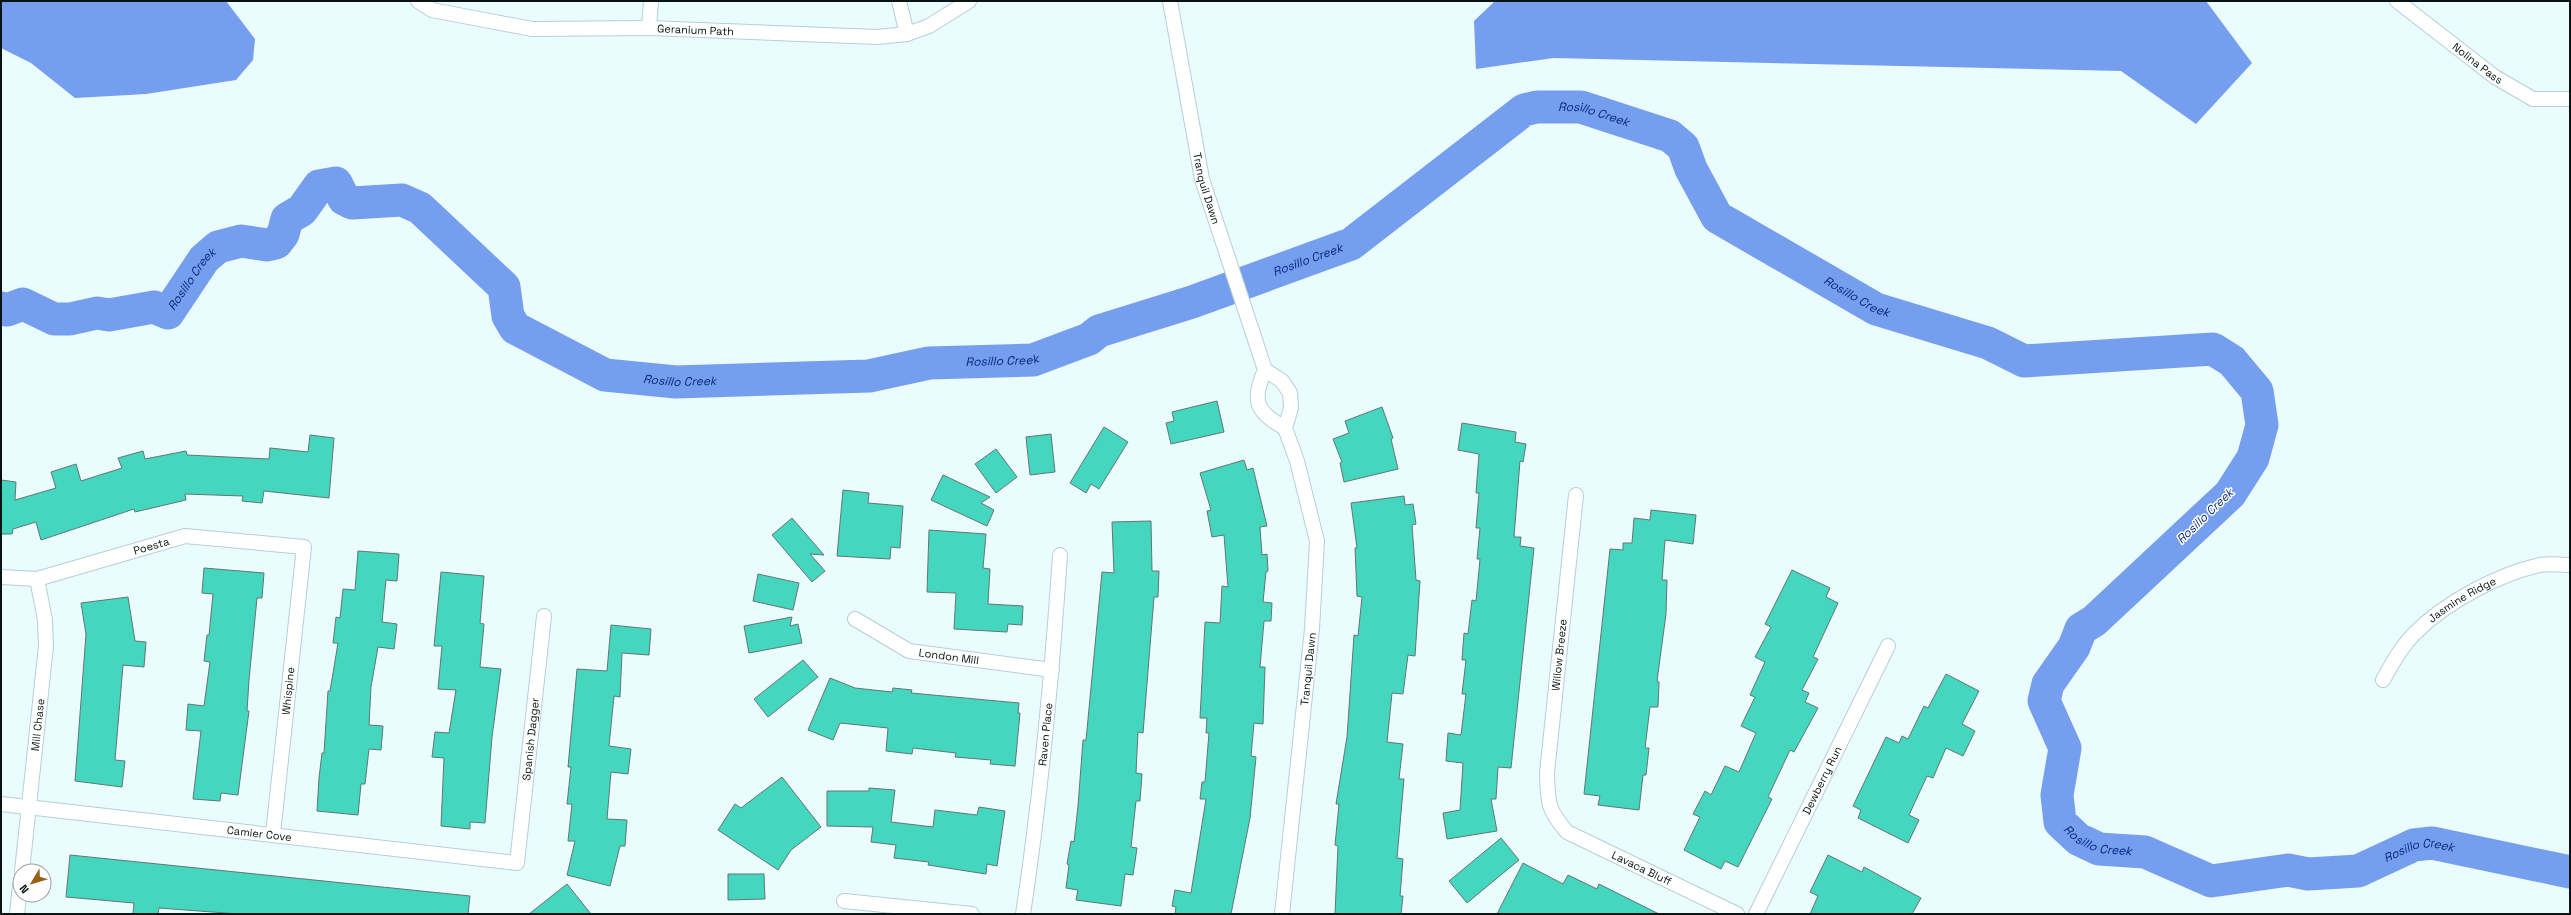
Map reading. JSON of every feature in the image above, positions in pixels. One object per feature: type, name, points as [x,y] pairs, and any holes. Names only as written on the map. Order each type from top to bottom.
[{"type":"street","name":"Geranium Path","points":[[418,1],[432,10],[532,29],[648,28],[878,37],[907,34],[929,26],[969,1]]},
{"type":"street","points":[[648,28],[650,1]]},
{"type":"street","points":[[899,1],[907,34]]},
{"type":"street","name":"Tranquil Dawn","points":[[1170,1],[1207,198],[1264,370]]},
{"type":"street","name":"Nolina Pass","points":[[2397,1],[2495,77],[2533,99],[2570,99]]},
{"type":"street","points":[[1264,370],[1282,381],[1290,393],[1292,408],[1285,428],[1266,417],[1258,405],[1257,390],[1264,370]]},
{"type":"street","name":"Tranquil Dawn","points":[[1282,914],[1312,629],[1317,541],[1297,461],[1285,428]]},
{"type":"street","name":"Willow Breeze","points":[[1552,815],[1548,802],[1547,773],[1576,495]]},
{"type":"street","name":"Poesta","points":[[1,577],[37,579],[185,536],[304,547]]},
{"type":"street","name":"Whispine","points":[[273,834],[304,547]]},
{"type":"street","name":"Raven Place","points":[[1023,914],[1035,837],[1052,670],[1060,555]]},
{"type":"street","name":"Jasmine Ridge","points":[[2383,680],[2396,656],[2415,633],[2452,603],[2509,575],[2540,565],[2570,565]]},
{"type":"street","name":"Mill Chase","points":[[23,863],[46,646],[45,620],[37,579]]},
{"type":"street","name":"Spanish Dagger","points":[[517,863],[544,616]]},
{"type":"street","name":"London Mill","points":[[855,619],[909,651],[1052,670]]},
{"type":"street","name":"Dewberry Run","points":[[1756,914],[1888,646]]},
{"type":"street","name":"Camier Cove","points":[[1,804],[517,863]]},
{"type":"street","name":"Lavaca Bluff","points":[[1552,815],[1567,832],[1737,914]]},
{"type":"street","points":[[844,901],[972,914]]},
{"type":"street","points":[[17,914],[18,903]]},
{"type":"water","points":[[1,1],[226,1],[255,39],[253,60],[236,80],[146,94],[75,98],[31,63],[1,48]]},
{"type":"water","points":[[1495,1],[2206,1],[2252,63],[2196,124],[2121,71],[1553,58],[1476,69],[1474,21]]},
{"type":"building","points":[[1217,401],[1224,432],[1171,444],[1166,423],[1174,421],[1172,412]]},
{"type":"building","points":[[1382,407],[1393,438],[1391,439],[1398,469],[1344,482],[1340,463],[1342,462],[1333,439],[1349,433],[1345,421]]},
{"type":"building","points":[[1462,423],[1516,432],[1515,442],[1526,444],[1523,462],[1520,461],[1514,537],[1521,537],[1520,546],[1534,548],[1511,768],[1498,767],[1496,799],[1491,799],[1497,831],[1447,839],[1443,813],[1460,810],[1463,763],[1446,761],[1448,733],[1461,735],[1466,694],[1462,694],[1466,660],[1462,660],[1464,633],[1468,634],[1472,600],[1476,601],[1480,559],[1477,559],[1480,528],[1476,528],[1479,493],[1476,493],[1479,454],[1458,450]]},
{"type":"building","points":[[1104,427],[1128,442],[1099,489],[1091,484],[1086,493],[1070,483]]},
{"type":"building","points":[[1051,434],[1055,472],[1030,475],[1026,437]]},
{"type":"building","points":[[310,435],[334,438],[329,498],[264,491],[262,503],[242,501],[243,496],[185,494],[186,500],[135,512],[134,509],[41,540],[36,522],[13,529],[12,534],[1,534],[1,480],[16,482],[15,500],[56,488],[51,472],[76,464],[81,481],[122,468],[118,458],[143,451],[145,459],[186,451],[187,455],[269,459],[270,448],[308,452]]},
{"type":"building","points":[[996,449],[1017,477],[996,493],[975,464]]},
{"type":"building","points":[[1244,460],[1247,470],[1253,468],[1267,526],[1260,527],[1262,555],[1267,554],[1268,571],[1266,572],[1263,602],[1272,603],[1271,621],[1264,621],[1260,667],[1265,667],[1263,724],[1254,723],[1251,756],[1256,757],[1250,818],[1231,914],[1175,914],[1176,907],[1172,906],[1175,890],[1191,893],[1206,799],[1200,799],[1202,782],[1205,782],[1209,733],[1206,733],[1207,718],[1200,718],[1205,622],[1220,623],[1222,586],[1228,587],[1224,535],[1212,537],[1207,511],[1211,510],[1200,473]]},
{"type":"building","points":[[943,475],[990,497],[981,503],[994,510],[987,526],[931,500]]},
{"type":"building","points":[[843,490],[869,493],[868,503],[903,506],[900,548],[891,547],[890,559],[837,556]]},
{"type":"building","points":[[1404,496],[1405,505],[1413,504],[1416,524],[1412,525],[1416,580],[1420,581],[1415,656],[1408,655],[1403,694],[1392,693],[1387,742],[1403,744],[1399,779],[1404,779],[1397,858],[1403,859],[1400,896],[1403,896],[1401,914],[1335,914],[1338,846],[1335,845],[1339,804],[1336,804],[1347,737],[1354,635],[1358,636],[1362,597],[1357,596],[1355,548],[1357,548],[1351,503]]},
{"type":"building","points":[[1651,510],[1696,515],[1693,544],[1665,540],[1662,580],[1667,580],[1666,614],[1657,681],[1659,682],[1658,707],[1650,707],[1645,748],[1649,748],[1646,775],[1643,775],[1639,810],[1598,805],[1600,796],[1584,794],[1610,549],[1623,550],[1623,543],[1632,543],[1634,518],[1650,520]]},
{"type":"building","points":[[792,518],[824,555],[810,554],[825,571],[812,582],[772,535]]},
{"type":"building","points":[[1151,521],[1152,571],[1159,571],[1158,597],[1154,597],[1143,733],[1138,732],[1136,773],[1142,774],[1140,801],[1136,801],[1131,847],[1137,848],[1133,875],[1125,874],[1121,906],[1076,900],[1078,890],[1066,888],[1069,865],[1067,864],[1071,841],[1074,842],[1083,740],[1086,740],[1102,572],[1114,573],[1112,522]]},
{"type":"building","points":[[929,530],[986,534],[983,568],[990,569],[988,604],[1023,606],[1022,625],[1008,624],[1007,632],[954,629],[956,593],[927,592]]},
{"type":"building","points":[[358,551],[399,554],[397,581],[386,580],[382,622],[397,624],[394,649],[378,647],[371,687],[369,725],[383,726],[381,750],[369,749],[365,784],[361,784],[358,815],[317,811],[322,753],[324,753],[328,691],[330,691],[338,643],[333,643],[336,617],[340,618],[343,589],[355,590]]},
{"type":"building","points":[[204,568],[264,573],[262,598],[257,598],[249,680],[247,711],[249,711],[238,795],[221,793],[220,801],[193,799],[201,731],[186,730],[188,704],[204,706],[210,662],[204,661],[207,635],[209,635],[213,594],[202,593]]},
{"type":"building","points":[[1792,570],[1830,588],[1826,597],[1838,603],[1813,657],[1818,659],[1802,690],[1809,693],[1805,702],[1818,708],[1794,752],[1790,750],[1768,797],[1772,799],[1738,867],[1725,861],[1721,869],[1684,850],[1700,817],[1693,814],[1705,791],[1711,795],[1725,766],[1739,772],[1756,733],[1741,726],[1755,697],[1750,695],[1765,662],[1755,657],[1771,627],[1765,624]]},
{"type":"building","points":[[441,572],[484,576],[480,623],[484,624],[480,667],[501,669],[492,737],[485,823],[470,822],[470,829],[441,826],[444,758],[432,757],[435,732],[449,733],[456,690],[438,689],[442,646],[434,646]]},
{"type":"building","points":[[758,574],[799,583],[793,610],[753,601]]},
{"type":"building","points":[[128,597],[135,641],[146,642],[144,667],[123,665],[115,760],[125,761],[122,787],[75,781],[86,634],[81,603]]},
{"type":"building","points":[[792,617],[790,626],[798,624],[802,643],[749,653],[744,626]]},
{"type":"building","points":[[611,625],[651,629],[649,655],[622,653],[620,697],[614,696],[609,746],[631,749],[628,774],[611,772],[607,819],[627,820],[625,846],[620,846],[610,886],[567,875],[575,841],[568,841],[572,804],[567,804],[571,767],[568,767],[577,669],[607,671]]},
{"type":"building","points":[[803,660],[818,677],[768,717],[754,699]]},
{"type":"building","points":[[1946,674],[1979,691],[1962,724],[1975,731],[1963,756],[1946,748],[1933,778],[1927,776],[1909,815],[1919,820],[1908,843],[1858,818],[1861,810],[1853,806],[1886,737],[1899,743],[1902,736],[1908,739],[1924,706],[1928,708]]},
{"type":"building","points":[[830,678],[855,688],[892,692],[893,688],[912,690],[911,693],[1019,703],[1018,713],[1020,713],[1015,766],[990,764],[991,760],[955,757],[956,753],[913,748],[912,754],[886,751],[888,728],[840,723],[833,740],[808,730]]},
{"type":"building","points":[[782,777],[821,827],[791,850],[778,870],[718,830],[735,804],[741,808]]},
{"type":"building","points":[[869,788],[895,790],[891,822],[933,827],[935,810],[977,815],[979,807],[1005,811],[997,866],[987,864],[986,874],[928,865],[929,862],[894,858],[896,845],[871,842],[873,827],[827,826],[827,791],[869,791]]},
{"type":"building","points":[[1501,838],[1519,860],[1467,903],[1449,881]]},
{"type":"building","points":[[70,855],[470,896],[468,914],[239,914],[159,908],[158,914],[133,914],[134,903],[66,897]]},
{"type":"building","points":[[1828,855],[1862,872],[1864,867],[1921,898],[1912,914],[1810,914],[1818,896],[1810,892]]},
{"type":"building","points":[[1523,863],[1563,884],[1568,875],[1597,889],[1599,884],[1659,914],[1497,914]]},
{"type":"building","points":[[728,874],[764,874],[765,899],[728,900]]},
{"type":"building","points":[[567,884],[591,914],[529,914]]},
{"type":"waterway","name":"Rosillo Creek","points":[[1,308],[7,310],[23,304],[54,319],[70,319],[97,313],[109,315],[154,307],[168,313],[204,259],[218,247],[241,241],[267,245],[276,243],[283,234],[287,219],[302,210],[319,186],[336,183],[344,199],[352,203],[402,200],[420,208],[504,287],[508,316],[515,328],[605,375],[676,382],[869,376],[929,363],[1033,360],[1089,339],[1099,331],[1192,302],[1351,244],[1524,110],[1537,107],[1581,107],[1670,136],[1683,147],[1691,169],[1717,217],[1876,309],[1988,343],[2024,361],[2213,349],[2232,361],[2257,391],[2262,425],[2253,458],[2230,494],[2094,621],[2081,629],[2074,647],[2048,684],[2044,701],[2065,748],[2057,795],[2060,822],[2078,839],[2099,849],[2145,852],[2211,881],[2288,870],[2308,874],[2358,871],[2414,845],[2432,843],[2570,872]]}]
